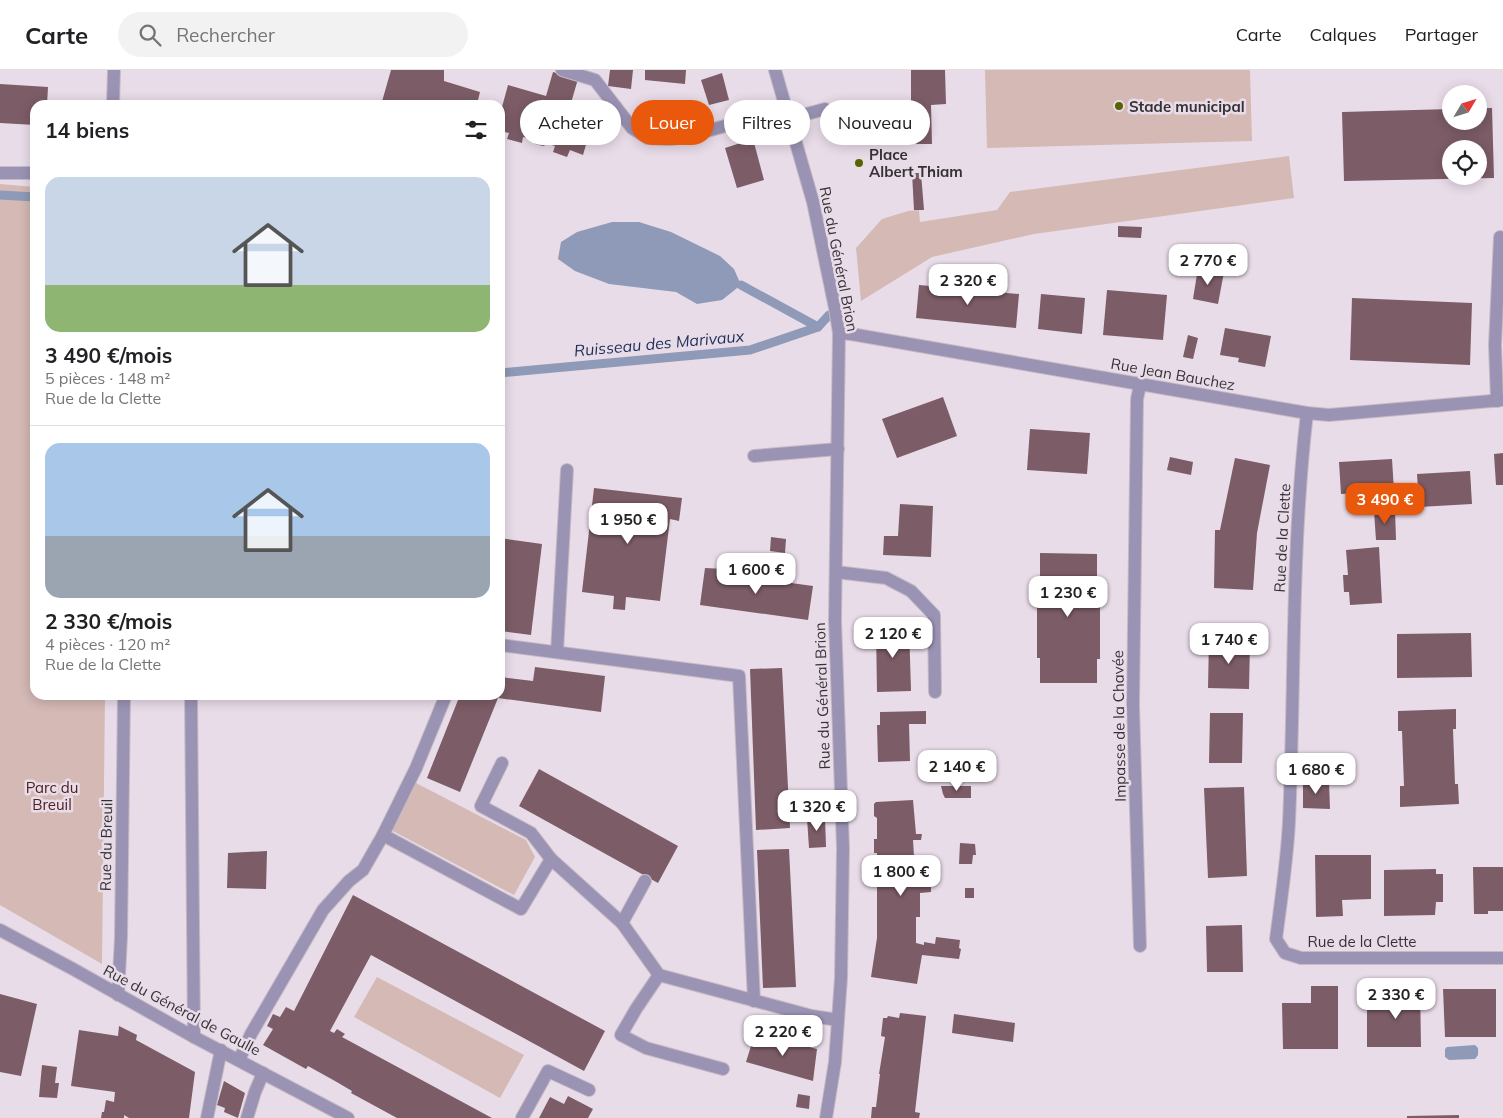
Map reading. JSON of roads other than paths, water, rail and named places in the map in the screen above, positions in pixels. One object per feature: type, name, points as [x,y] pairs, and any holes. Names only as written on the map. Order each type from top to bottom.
[{"type":"street","points":[[113,100],[114,70]]},
{"type":"street","points":[[562,70],[595,75],[632,128],[648,138],[670,139],[724,128]]},
{"type":"street","name":"Rue du Général Brion","points":[[775,70],[783,100]]},
{"type":"street","name":"Rue du Général Brion","points":[[796,145],[812,202],[836,308],[839,334],[836,620],[843,848],[841,978],[835,1062],[826,1118]]},
{"type":"street","points":[[0,173],[30,173]]},
{"type":"street","points":[[1500,237],[1496,345],[1500,401]]},
{"type":"street","name":"Rue Jean Bauchez","points":[[839,334],[851,334],[1306,413],[1330,415],[1500,401]]},
{"type":"street","name":"Impasse de la Chavée","points":[[1140,385],[1137,409],[1133,705],[1140,946]]},
{"type":"street","name":"Rue de la Clette","points":[[1306,413],[1302,446],[1294,621],[1289,824],[1276,938],[1285,953],[1301,958],[1503,958]]},
{"type":"street","points":[[754,456],[838,449]]},
{"type":"street","points":[[557,652],[567,470]]},
{"type":"street","points":[[836,572],[886,578],[911,591],[934,615],[935,692]]},
{"type":"street","points":[[505,646],[740,676],[754,1001]]},
{"type":"street","name":"Rue du Breuil","points":[[118,995],[121,937],[124,700]]},
{"type":"street","points":[[191,700],[194,1036]]},
{"type":"street","points":[[239,1060],[323,910],[349,881],[363,870],[383,835],[416,768],[444,700]]},
{"type":"street","points":[[502,763],[480,806],[531,833],[551,859],[622,923],[659,975],[812,1016],[838,1020]]},
{"type":"street","points":[[383,835],[521,909],[551,859]]},
{"type":"street","points":[[622,923],[645,881]]},
{"type":"street","name":"Rue du Général de Gaulle","points":[[0,930],[348,1118]]},
{"type":"street","points":[[659,975],[621,1035],[646,1048],[723,1070]]},
{"type":"street","points":[[207,1118],[221,1050]]},
{"type":"street","points":[[522,1118],[548,1071],[589,1090]]},
{"type":"street","points":[[247,1118],[254,1092],[264,1073]]},
{"type":"water","points":[[612,222],[639,222],[671,232],[720,256],[734,269],[741,285],[722,300],[697,304],[676,292],[609,284],[575,271],[558,259],[561,242],[577,232]]},
{"type":"water","points":[[1475,1045],[1478,1048],[1478,1055],[1475,1059],[1449,1060],[1445,1057],[1445,1049],[1447,1047]]},
{"type":"waterway","name":"Ruisseau des Marivaux","points":[[0,195],[30,197]]},
{"type":"waterway","points":[[741,285],[818,327],[829,315]]},
{"type":"waterway","name":"Ruisseau des Marivaux","points":[[505,373],[750,350],[818,327]]},
{"type":"place","name":"Stade municipal","points":[[1119,106]]},
{"type":"place","name":"Place Albert Thiam","points":[[859,163]]},
{"type":"park label","name":"Parc du Breuil","points":[[52,796]]}]
